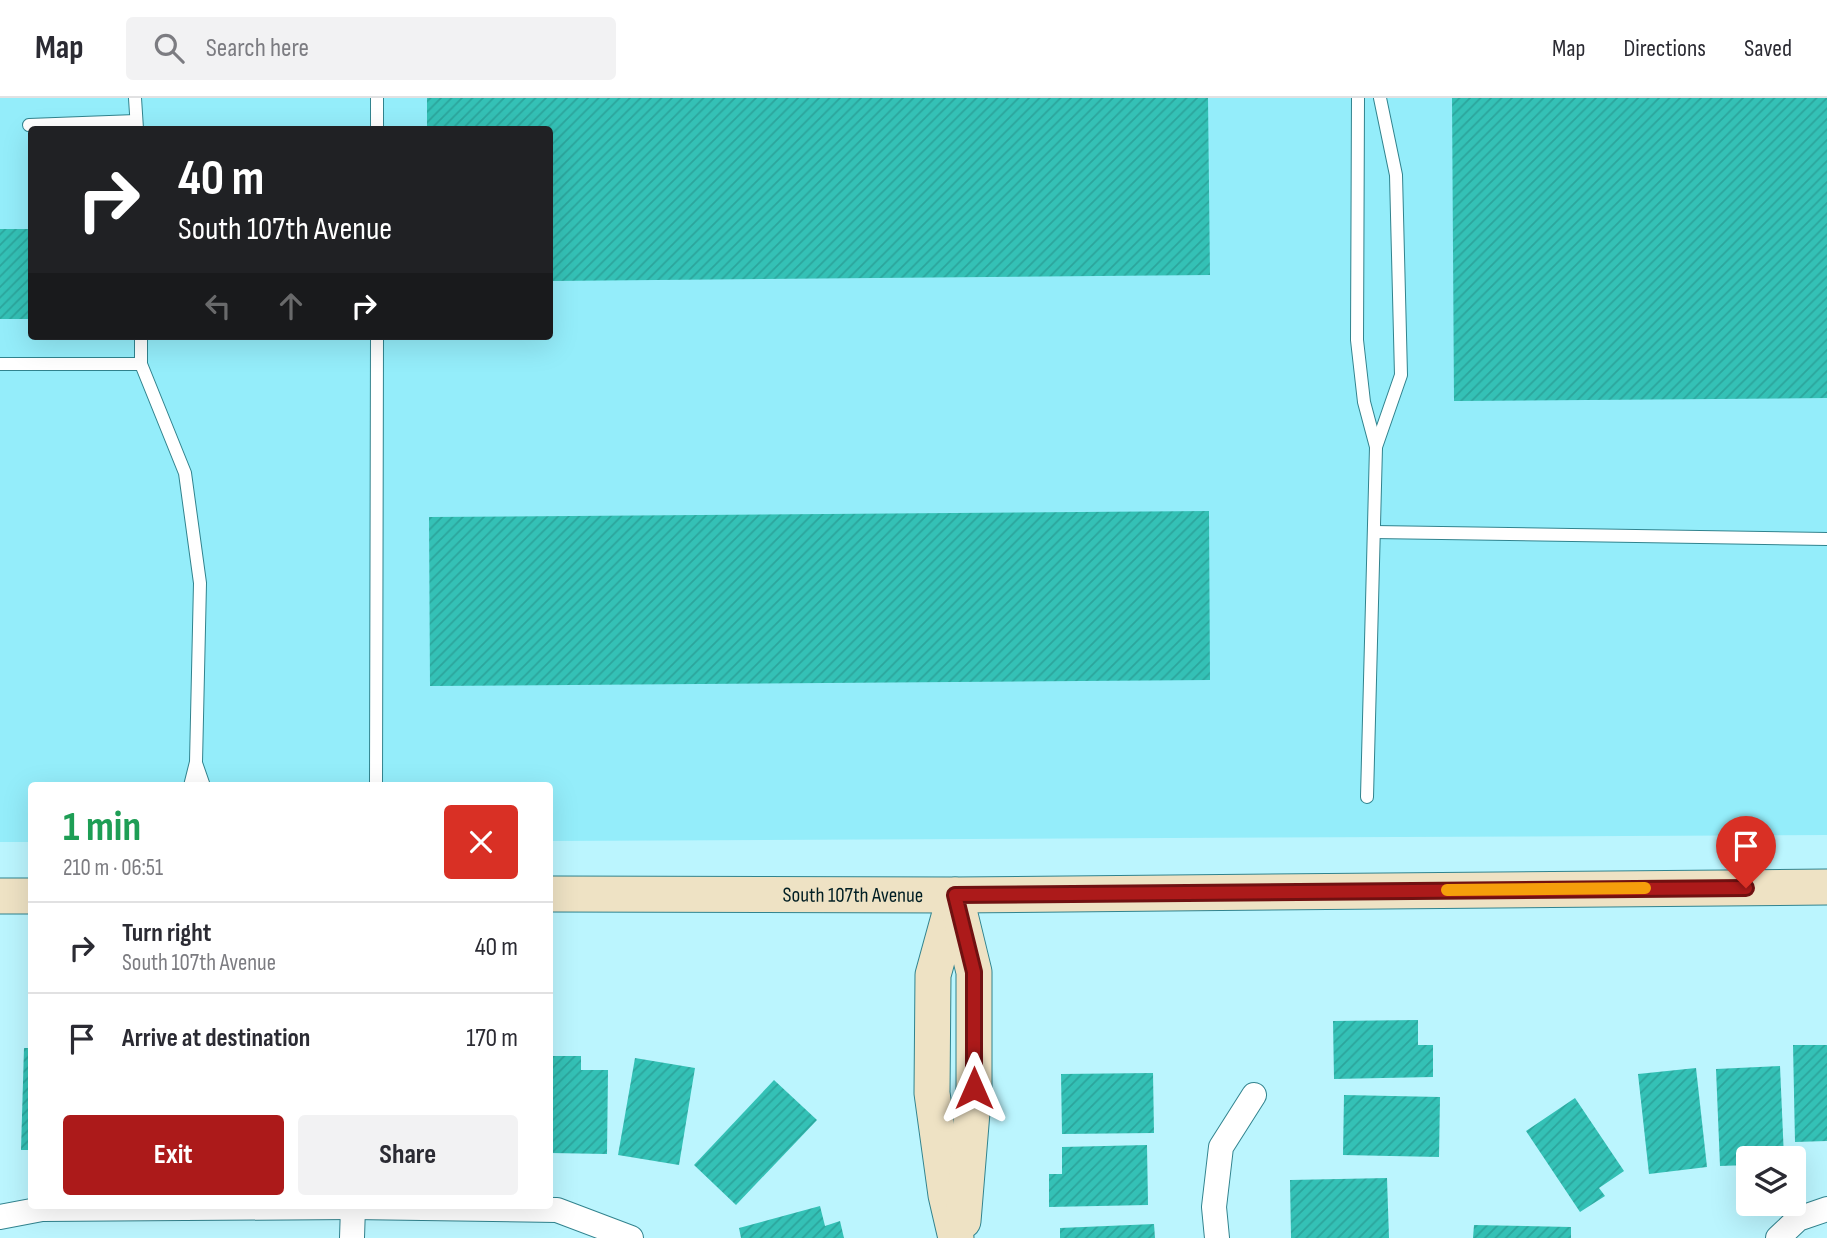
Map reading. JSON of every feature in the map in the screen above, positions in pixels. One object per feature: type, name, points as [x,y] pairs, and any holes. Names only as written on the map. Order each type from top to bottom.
[{"type":"main road","name":"South 107th Avenue","points":[[553,894],[955,895],[1827,887]]},
{"type":"main road","points":[[955,895],[933,975],[932,1093],[946,1195],[956,1238]]},
{"type":"main road","points":[[955,895],[974,972],[974,1088],[961,1238]]},
{"type":"main road","points":[[0,896],[28,896]]},
{"type":"street","points":[[1217,1238],[1214,1207],[1221,1147],[1254,1095]]},
{"type":"street","points":[[0,1217],[42,1209]]},
{"type":"street","points":[[352,1238],[353,1209]]},
{"type":"street","points":[[489,1209],[557,1210],[631,1238]]},
{"type":"street","points":[[1778,1238],[1798,1219],[1827,1209]]},
{"type":"lane","points":[[29,125],[136,125],[135,98]]},
{"type":"lane","points":[[377,98],[377,126]]},
{"type":"lane","points":[[1358,98],[1357,340],[1364,402],[1376,447],[1367,797]]},
{"type":"lane","points":[[1376,447],[1401,374],[1396,175],[1380,98]]},
{"type":"lane","points":[[141,340],[141,364],[185,473],[200,583],[196,762],[191,782]]},
{"type":"lane","points":[[376,782],[377,340]]},
{"type":"lane","points":[[0,364],[141,364]]},
{"type":"lane","points":[[1374,532],[1827,539]]},
{"type":"lane","points":[[196,762],[203,782]]},
{"type":"shaded area","points":[[0,98],[1827,98],[1827,835],[553,841],[553,782],[28,782],[28,842],[0,842]]},
{"type":"building","points":[[427,98],[1208,98],[1210,275],[553,281],[553,126],[427,126]]},
{"type":"building","points":[[1452,98],[1827,98],[1827,398],[1454,401]]},
{"type":"building","points":[[0,229],[28,229],[28,319],[0,319]]},
{"type":"building","points":[[1209,511],[1210,680],[430,686],[429,517]]},
{"type":"building","points":[[1418,1020],[1418,1045],[1433,1045],[1433,1077],[1334,1079],[1333,1021]]},
{"type":"building","points":[[1793,1045],[1827,1045],[1827,1141],[1795,1142]]},
{"type":"building","points":[[24,1048],[28,1048],[28,1150],[21,1150]]},
{"type":"building","points":[[553,1056],[581,1056],[581,1070],[608,1070],[607,1154],[553,1153]]},
{"type":"building","points":[[635,1058],[695,1068],[679,1165],[618,1155]]},
{"type":"building","points":[[1780,1066],[1783,1146],[1736,1146],[1736,1165],[1720,1166],[1716,1069]]},
{"type":"building","points":[[1696,1068],[1707,1167],[1649,1174],[1638,1074]]},
{"type":"building","points":[[1153,1073],[1154,1133],[1062,1134],[1061,1074]]},
{"type":"building","points":[[774,1080],[817,1120],[736,1205],[694,1165]]},
{"type":"building","points":[[1344,1095],[1440,1097],[1439,1157],[1343,1155]]},
{"type":"building","points":[[1575,1098],[1624,1171],[1599,1188],[1605,1196],[1580,1212],[1526,1131]]},
{"type":"building","points":[[1147,1145],[1148,1205],[1049,1207],[1049,1174],[1062,1174],[1062,1147]]},
{"type":"building","points":[[1387,1178],[1389,1238],[1291,1238],[1290,1180]]},
{"type":"building","points":[[820,1206],[825,1226],[840,1221],[844,1238],[741,1238],[739,1228]]},
{"type":"building","points":[[1154,1224],[1155,1238],[1060,1238],[1060,1228]]},
{"type":"building","points":[[1474,1225],[1571,1227],[1571,1238],[1473,1238]]},
{"type":"slow traffic","points":[[1447,890],[1645,888]]},
{"type":"route","points":[[974,1088],[974,972],[955,895],[1746,888]]}]
